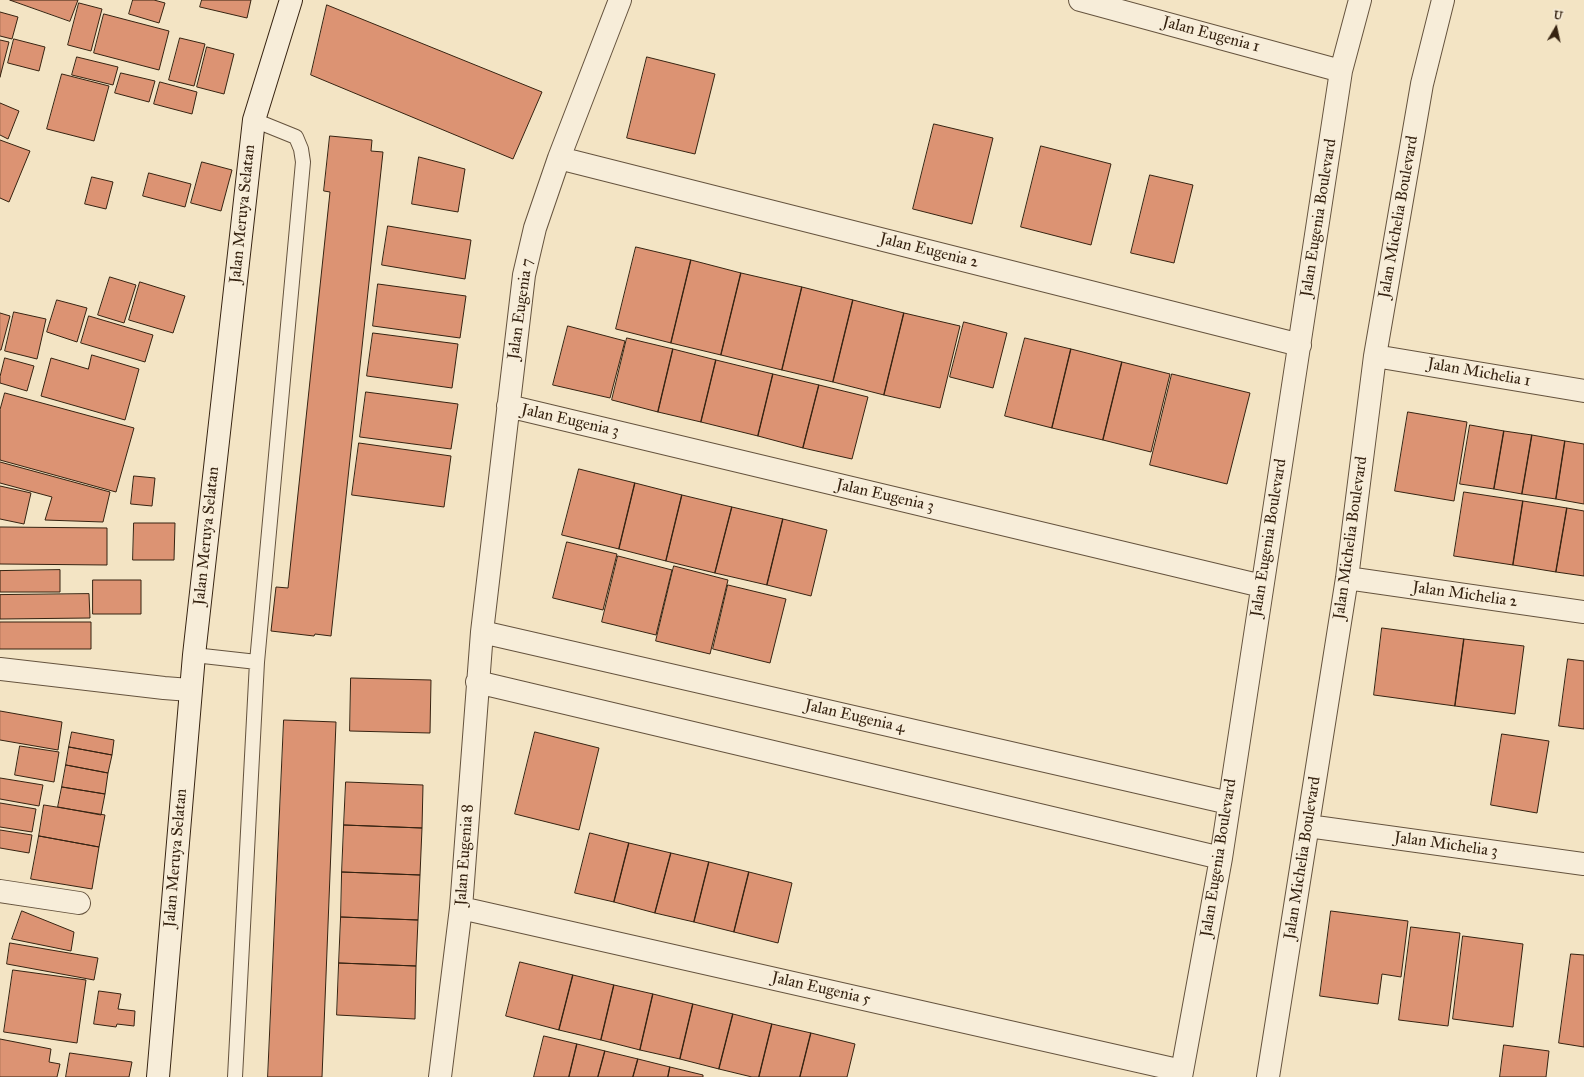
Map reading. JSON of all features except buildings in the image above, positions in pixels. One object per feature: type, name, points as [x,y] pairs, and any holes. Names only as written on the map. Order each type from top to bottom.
[{"type":"street","name":"Jalan Meruya Selatan","points":[[158,1077],[190,690],[254,120],[291,0]]},
{"type":"street","name":"Jalan Eugenia 7","points":[[482,632],[524,275],[535,228],[559,158],[620,0]]},
{"type":"street","name":"Jalan Eugenia 1","points":[[1080,0],[1342,70]]},
{"type":"street","name":"Jalan Eugenia Boulevard","points":[[1181,1074],[1221,858],[1342,70],[1360,0]]},
{"type":"street","name":"Jalan Michelia Boulevard","points":[[1268,1077],[1347,578],[1375,356],[1422,84],[1443,0]]},
{"type":"street","name":"Jalan Eugenia 2","points":[[559,158],[1300,345]]},
{"type":"street","name":"Jalan Michelia 1","points":[[1375,356],[1584,391]]},
{"type":"street","name":"Jalan Eugenia 3","points":[[508,406],[1262,586]]},
{"type":"street","name":"Jalan Michelia 2","points":[[1347,578],[1584,612]]},
{"type":"street","name":"Jalan Eugenia 8","points":[[440,1077],[461,908],[482,632]]},
{"type":"street","name":"Jalan Eugenia 4","points":[[482,632],[1229,803]]},
{"type":"street","points":[[0,669],[190,690]]},
{"type":"street","points":[[477,682],[1221,858]]},
{"type":"street","name":"Jalan Michelia 3","points":[[1308,826],[1584,864]]},
{"type":"street","points":[[0,891],[78,903]]},
{"type":"street","name":"Jalan Eugenia 5","points":[[461,908],[1181,1074]]},
{"type":"lane","points":[[235,1077],[257,662],[304,162],[296,137],[254,120]]},
{"type":"lane","points":[[194,656],[257,662]]}]
